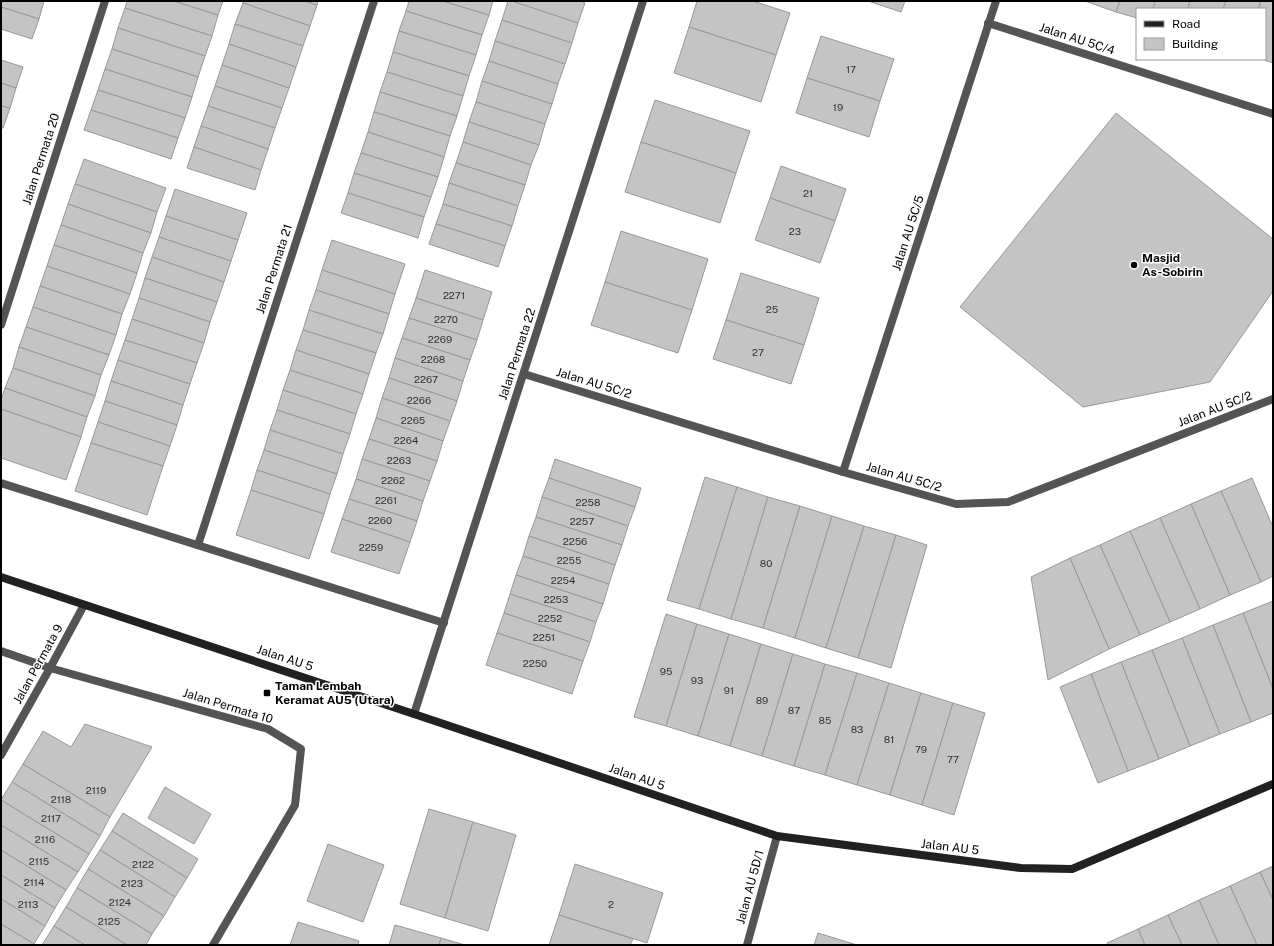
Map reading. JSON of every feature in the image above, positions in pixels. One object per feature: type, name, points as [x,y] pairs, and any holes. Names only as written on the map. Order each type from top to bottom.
[{"type":"main road","name":"Jalan AU 5","points":[[1,577],[777,836],[1021,868],[1072,869],[1273,784]]},
{"type":"street","name":"Jalan Permata 20","points":[[1,325],[105,1]]},
{"type":"street","name":"Jalan Permata 21","points":[[198,545],[374,1]]},
{"type":"street","name":"Jalan Permata 22","points":[[414,714],[643,1]]},
{"type":"street","name":"Jalan AU 5C/5","points":[[843,472],[996,1]]},
{"type":"street","name":"Jalan AU 5C/4","points":[[988,23],[1273,114]]},
{"type":"street","name":"Jalan AU 5C/2","points":[[524,374],[843,472],[956,504],[1008,502],[1273,399]]},
{"type":"street","points":[[1,483],[444,624]]},
{"type":"street","name":"Jalan Permata 9","points":[[1,755],[84,605]]},
{"type":"street","points":[[1,651],[50,668]]},
{"type":"street","name":"Jalan Permata 10","points":[[50,668],[268,729],[300,750],[295,805],[213,945]]},
{"type":"street","name":"Jalan AU 5D/1","points":[[747,945],[777,836]]},
{"type":"building","points":[[1,1],[44,1],[39,19],[1,7]]},
{"type":"building","points":[[127,1],[174,1],[218,15],[212,36],[125,8]]},
{"type":"building","points":[[174,1],[223,1],[218,15]]},
{"type":"building","points":[[243,1],[305,1],[317,5],[310,26],[243,3]]},
{"type":"building","points":[[305,1],[318,1],[317,5]]},
{"type":"building","points":[[409,1],[443,1],[489,15],[482,35],[406,11]]},
{"type":"building","points":[[443,1],[493,1],[489,15]]},
{"type":"building","points":[[508,1],[578,23],[572,43],[502,20]]},
{"type":"building","points":[[512,1],[580,1],[585,3],[578,23]]},
{"type":"building","points":[[697,1],[753,1],[790,13],[776,55],[689,27]]},
{"type":"building","points":[[868,1],[905,1],[901,12]]},
{"type":"building","points":[[1085,1],[1120,1],[1116,12]]},
{"type":"building","points":[[1120,1],[1155,1],[1153,8],[1136,8],[1136,18],[1116,12]]},
{"type":"building","points":[[1155,1],[1190,1],[1188,8],[1153,8]]},
{"type":"building","points":[[1190,1],[1226,1],[1223,8],[1188,8]]},
{"type":"building","points":[[1226,1],[1261,1],[1258,8],[1223,8]]},
{"type":"building","points":[[1261,1],[1273,1],[1273,63],[1264,60],[1266,60],[1266,8],[1258,8]]},
{"type":"building","points":[[243,3],[310,26],[303,46],[235,24]]},
{"type":"building","points":[[1,7],[39,19],[32,39],[1,29]]},
{"type":"building","points":[[125,8],[212,36],[205,56],[118,28]]},
{"type":"building","points":[[406,11],[482,35],[476,55],[399,31]]},
{"type":"building","points":[[502,20],[572,43],[565,64],[495,41]]},
{"type":"building","points":[[235,24],[303,46],[296,67],[229,44]]},
{"type":"building","points":[[689,27],[776,55],[761,102],[674,73]]},
{"type":"building","points":[[118,28],[205,56],[198,77],[112,49]]},
{"type":"building","points":[[399,31],[476,55],[469,76],[393,52]]},
{"type":"building","points":[[821,36],[894,59],[880,101],[807,78]]},
{"type":"building","points":[[495,41],[565,64],[558,84],[489,61]]},
{"type":"building","points":[[229,44],[296,67],[289,88],[222,65]]},
{"type":"building","points":[[112,49],[198,77],[192,97],[105,69]]},
{"type":"building","points":[[393,52],[469,76],[463,96],[387,72]]},
{"type":"building","points":[[1,60],[23,67],[16,88],[1,83]]},
{"type":"building","points":[[489,61],[558,84],[552,104],[482,81]]},
{"type":"building","points":[[222,65],[289,88],[282,108],[215,86]]},
{"type":"building","points":[[105,69],[192,97],[185,118],[98,90]]},
{"type":"building","points":[[387,72],[463,96],[457,116],[380,92]]},
{"type":"building","points":[[807,78],[880,101],[869,137],[796,113]]},
{"type":"building","points":[[482,81],[552,104],[545,124],[476,102]]},
{"type":"building","points":[[1,83],[16,88],[10,108],[1,106]]},
{"type":"building","points":[[215,86],[282,108],[275,128],[208,106]]},
{"type":"building","points":[[98,90],[185,118],[178,138],[91,110]]},
{"type":"building","points":[[380,92],[457,116],[450,136],[374,112]]},
{"type":"building","points":[[655,100],[750,131],[736,173],[641,142]]},
{"type":"building","points":[[476,102],[545,124],[539,145],[469,122]]},
{"type":"building","points":[[1,106],[10,108],[3,128],[1,128]]},
{"type":"building","points":[[208,106],[275,128],[268,149],[201,126]]},
{"type":"building","points":[[91,110],[178,138],[171,159],[84,130]]},
{"type":"building","points":[[374,112],[450,136],[444,157],[368,132]]},
{"type":"building","name":"Masjid As-Sobirin","points":[[1116,113],[1273,239],[1273,291],[1210,382],[1083,407],[960,307]]},
{"type":"building","points":[[469,122],[539,145],[531,165],[463,142]]},
{"type":"building","points":[[201,126],[268,149],[261,170],[194,147]]},
{"type":"building","points":[[368,132],[444,157],[438,177],[361,153]]},
{"type":"building","points":[[463,142],[531,165],[525,185],[456,163]]},
{"type":"building","points":[[641,142],[736,173],[720,223],[625,192]]},
{"type":"building","points":[[194,147],[261,170],[255,190],[187,168]]},
{"type":"building","points":[[361,153],[438,177],[431,197],[354,173]]},
{"type":"building","points":[[84,159],[166,188],[157,212],[75,184]]},
{"type":"building","points":[[456,163],[525,185],[518,206],[449,183]]},
{"type":"building","points":[[781,166],[846,189],[835,221],[770,198]]},
{"type":"building","points":[[354,173],[431,197],[424,217],[348,193]]},
{"type":"building","points":[[449,183],[518,206],[512,226],[443,204]]},
{"type":"building","points":[[75,184],[157,212],[151,233],[68,204]]},
{"type":"building","points":[[175,189],[247,213],[238,240],[166,216]]},
{"type":"building","points":[[348,193],[424,217],[418,238],[341,213]]},
{"type":"building","points":[[770,198],[835,221],[820,263],[755,240]]},
{"type":"building","points":[[68,204],[151,233],[143,253],[61,225]]},
{"type":"building","points":[[443,204],[512,226],[505,246],[436,224]]},
{"type":"building","points":[[166,216],[238,240],[231,261],[159,237]]},
{"type":"building","points":[[436,224],[505,246],[498,267],[429,244]]},
{"type":"building","points":[[61,225],[143,253],[137,273],[54,245]]},
{"type":"building","points":[[621,231],[708,259],[692,310],[605,282]]},
{"type":"building","points":[[159,237],[231,261],[224,282],[152,257]]},
{"type":"building","points":[[332,240],[405,264],[395,294],[322,270]]},
{"type":"building","points":[[54,245],[137,273],[130,294],[47,266]]},
{"type":"building","points":[[152,257],[224,282],[217,302],[145,278]]},
{"type":"building","points":[[47,266],[130,294],[122,314],[40,286]]},
{"type":"building","points":[[322,270],[395,294],[389,314],[316,290]]},
{"type":"building","points":[[425,270],[492,292],[483,320],[416,298]]},
{"type":"building","points":[[741,273],[819,298],[804,345],[726,320]]},
{"type":"building","points":[[145,278],[217,302],[210,322],[139,298]]},
{"type":"building","points":[[605,282],[692,310],[678,353],[591,325]]},
{"type":"building","points":[[40,286],[122,314],[116,335],[33,307]]},
{"type":"building","points":[[316,290],[389,314],[383,334],[309,310]]},
{"type":"building","points":[[139,298],[210,322],[204,343],[132,319]]},
{"type":"building","points":[[416,298],[483,320],[477,340],[409,318]]},
{"type":"building","points":[[33,307],[116,335],[109,355],[26,327]]},
{"type":"building","points":[[309,310],[383,334],[376,353],[303,330]]},
{"type":"building","points":[[409,318],[477,340],[470,360],[402,338]]},
{"type":"building","points":[[132,319],[204,343],[197,363],[125,340]]},
{"type":"building","points":[[726,320],[804,345],[791,384],[713,359]]},
{"type":"building","points":[[26,327],[109,355],[101,375],[19,347]]},
{"type":"building","points":[[303,330],[376,353],[369,374],[296,350]]},
{"type":"building","points":[[402,338],[470,360],[463,381],[395,358]]},
{"type":"building","points":[[125,340],[197,363],[190,384],[118,360]]},
{"type":"building","points":[[19,347],[101,375],[95,396],[13,368]]},
{"type":"building","points":[[296,350],[369,374],[363,394],[290,370]]},
{"type":"building","points":[[395,358],[463,381],[457,401],[389,378]]},
{"type":"building","points":[[118,360],[190,384],[183,405],[111,381]]},
{"type":"building","points":[[13,368],[95,396],[87,417],[5,388]]},
{"type":"building","points":[[290,370],[363,394],[356,414],[283,390]]},
{"type":"building","points":[[389,378],[457,401],[450,421],[382,398]]},
{"type":"building","points":[[111,381],[183,405],[177,425],[105,401]]},
{"type":"building","points":[[5,388],[87,417],[81,437],[1,409],[1,400]]},
{"type":"building","points":[[283,390],[356,414],[350,434],[277,410]]},
{"type":"building","points":[[382,398],[450,421],[443,441],[376,418]]},
{"type":"building","points":[[105,401],[177,425],[170,446],[98,422]]},
{"type":"building","points":[[1,409],[81,437],[66,480],[1,458]]},
{"type":"building","points":[[277,410],[350,434],[343,454],[270,430]]},
{"type":"building","points":[[376,418],[443,441],[437,461],[369,439]]},
{"type":"building","points":[[98,422],[170,446],[163,466],[91,443]]},
{"type":"building","points":[[270,430],[343,454],[337,474],[264,450]]},
{"type":"building","points":[[369,439],[437,461],[430,481],[362,459]]},
{"type":"building","points":[[91,443],[163,466],[147,515],[75,491]]},
{"type":"building","points":[[264,450],[337,474],[330,494],[257,470]]},
{"type":"building","points":[[362,459],[430,481],[423,501],[356,479]]},
{"type":"building","points":[[555,459],[641,488],[635,507],[549,478]]},
{"type":"building","points":[[257,470],[330,494],[324,514],[251,490]]},
{"type":"building","points":[[705,477],[737,487],[699,609],[667,600]]},
{"type":"building","points":[[549,478],[635,507],[628,526],[542,497]]},
{"type":"building","points":[[1252,478],[1273,527],[1273,576],[1261,582],[1221,491]]},
{"type":"building","points":[[356,479],[423,501],[417,521],[349,499]]},
{"type":"building","points":[[737,487],[768,497],[731,619],[699,609]]},
{"type":"building","points":[[251,490],[324,514],[309,559],[236,535]]},
{"type":"building","points":[[1221,491],[1261,582],[1230,595],[1191,504]]},
{"type":"building","points":[[542,497],[628,526],[622,545],[536,517]]},
{"type":"building","points":[[768,497],[800,506],[763,628],[731,619]]},
{"type":"building","points":[[349,499],[417,521],[410,542],[342,519]]},
{"type":"building","points":[[1191,504],[1230,595],[1200,609],[1160,518]]},
{"type":"building","points":[[800,506],[832,516],[795,638],[763,628]]},
{"type":"building","points":[[832,516],[864,526],[826,648],[795,638]]},
{"type":"building","points":[[536,517],[622,545],[615,565],[529,536]]},
{"type":"building","points":[[1160,518],[1200,609],[1170,622],[1130,531]]},
{"type":"building","points":[[342,519],[410,542],[399,574],[331,552]]},
{"type":"building","points":[[864,526],[896,535],[858,658],[826,648]]},
{"type":"building","points":[[1130,531],[1170,622],[1140,635],[1100,545]]},
{"type":"building","points":[[896,535],[927,545],[891,668],[858,658]]},
{"type":"building","points":[[529,536],[615,565],[609,584],[523,556]]},
{"type":"building","points":[[1100,545],[1140,635],[1109,649],[1070,558]]},
{"type":"building","points":[[523,556],[609,584],[603,604],[516,575]]},
{"type":"building","points":[[1070,558],[1109,649],[1048,680],[1031,577]]},
{"type":"building","points":[[516,575],[603,604],[596,622],[510,594]]},
{"type":"building","points":[[510,594],[596,622],[590,642],[504,613]]},
{"type":"building","points":[[1273,601],[1273,689],[1243,613]]},
{"type":"building","points":[[504,613],[590,642],[583,661],[497,633]]},
{"type":"building","points":[[1243,613],[1273,689],[1273,713],[1251,722],[1213,625]]},
{"type":"building","points":[[666,614],[697,624],[666,726],[634,717]]},
{"type":"building","points":[[697,624],[729,634],[698,736],[666,726]]},
{"type":"building","points":[[1213,625],[1251,722],[1220,734],[1182,638]]},
{"type":"building","points":[[497,633],[583,661],[572,694],[486,665]]},
{"type":"building","points":[[729,634],[761,644],[730,746],[698,736]]},
{"type":"building","points":[[1182,638],[1220,734],[1190,746],[1152,650]]},
{"type":"building","points":[[761,644],[793,654],[762,756],[730,746]]},
{"type":"building","points":[[1152,650],[1190,746],[1159,759],[1121,662]]},
{"type":"building","points":[[793,654],[825,664],[794,766],[762,756]]},
{"type":"building","points":[[1121,662],[1159,759],[1128,771],[1091,674]]},
{"type":"building","points":[[825,664],[857,673],[825,775],[794,766]]},
{"type":"building","points":[[857,673],[889,683],[857,785],[825,775]]},
{"type":"building","points":[[1091,674],[1128,771],[1098,783],[1060,687]]},
{"type":"building","points":[[889,683],[921,693],[890,795],[857,785]]},
{"type":"building","points":[[921,693],[953,703],[922,805],[890,795]]},
{"type":"building","points":[[953,703],[985,713],[954,815],[922,805]]},
{"type":"building","points":[[85,724],[152,747],[110,817],[23,764],[43,731],[71,747]]},
{"type":"building","points":[[23,764],[110,817],[100,836],[12,782]]},
{"type":"building","points":[[12,782],[100,836],[89,854],[1,800]]},
{"type":"building","points":[[165,787],[211,814],[194,844],[148,818]]},
{"type":"building","points":[[1,800],[89,854],[78,872],[1,825]]},
{"type":"building","points":[[429,809],[473,822],[445,918],[400,904]]},
{"type":"building","points":[[123,813],[198,859],[187,878],[112,831]]},
{"type":"building","points":[[473,822],[516,835],[488,931],[445,918]]},
{"type":"building","points":[[1,825],[78,872],[66,890],[1,850]]},
{"type":"building","points":[[112,831],[187,878],[175,897],[100,850]]},
{"type":"building","points":[[328,844],[384,865],[363,922],[307,901]]},
{"type":"building","points":[[1,850],[66,890],[55,908],[1,875]]},
{"type":"building","points":[[100,850],[175,897],[164,916],[88,869]]},
{"type":"building","points":[[575,864],[663,893],[647,943],[559,915]]},
{"type":"building","points":[[1273,866],[1273,900],[1260,872]]},
{"type":"building","points":[[88,869],[164,916],[152,934],[77,888]]},
{"type":"building","points":[[1260,872],[1273,900],[1273,945],[1257,945],[1230,886]]},
{"type":"building","points":[[1,875],[55,908],[45,926],[1,899]]},
{"type":"building","points":[[1230,886],[1257,945],[1219,945],[1199,900]]},
{"type":"building","points":[[77,888],[152,934],[146,945],[127,945],[66,907]]},
{"type":"building","points":[[1,899],[45,926],[34,944],[1,924]]},
{"type":"building","points":[[1199,900],[1219,945],[1182,945],[1168,915]]},
{"type":"building","points":[[66,907],[127,945],[85,945],[54,926]]},
{"type":"building","points":[[559,915],[633,939],[630,945],[549,945]]},
{"type":"building","points":[[1168,915],[1182,945],[1145,945],[1138,929]]},
{"type":"building","points":[[298,922],[359,941],[358,945],[290,945]]},
{"type":"building","points":[[1,924],[34,944],[1,945]]},
{"type":"building","points":[[395,925],[441,938],[439,945],[389,945]]},
{"type":"building","points":[[54,926],[85,945],[42,945]]},
{"type":"building","points":[[1138,929],[1145,945],[1108,945],[1107,943]]},
{"type":"building","points":[[818,933],[857,945],[814,945]]},
{"type":"building","points":[[441,938],[465,945],[439,945]]},
{"type":"place","name":"Masjid As-Sobirin","points":[[1134,265]]},
{"type":"place","name":"Taman Lembah Keramat AU5 (Utara)","points":[[267,693]]}]
